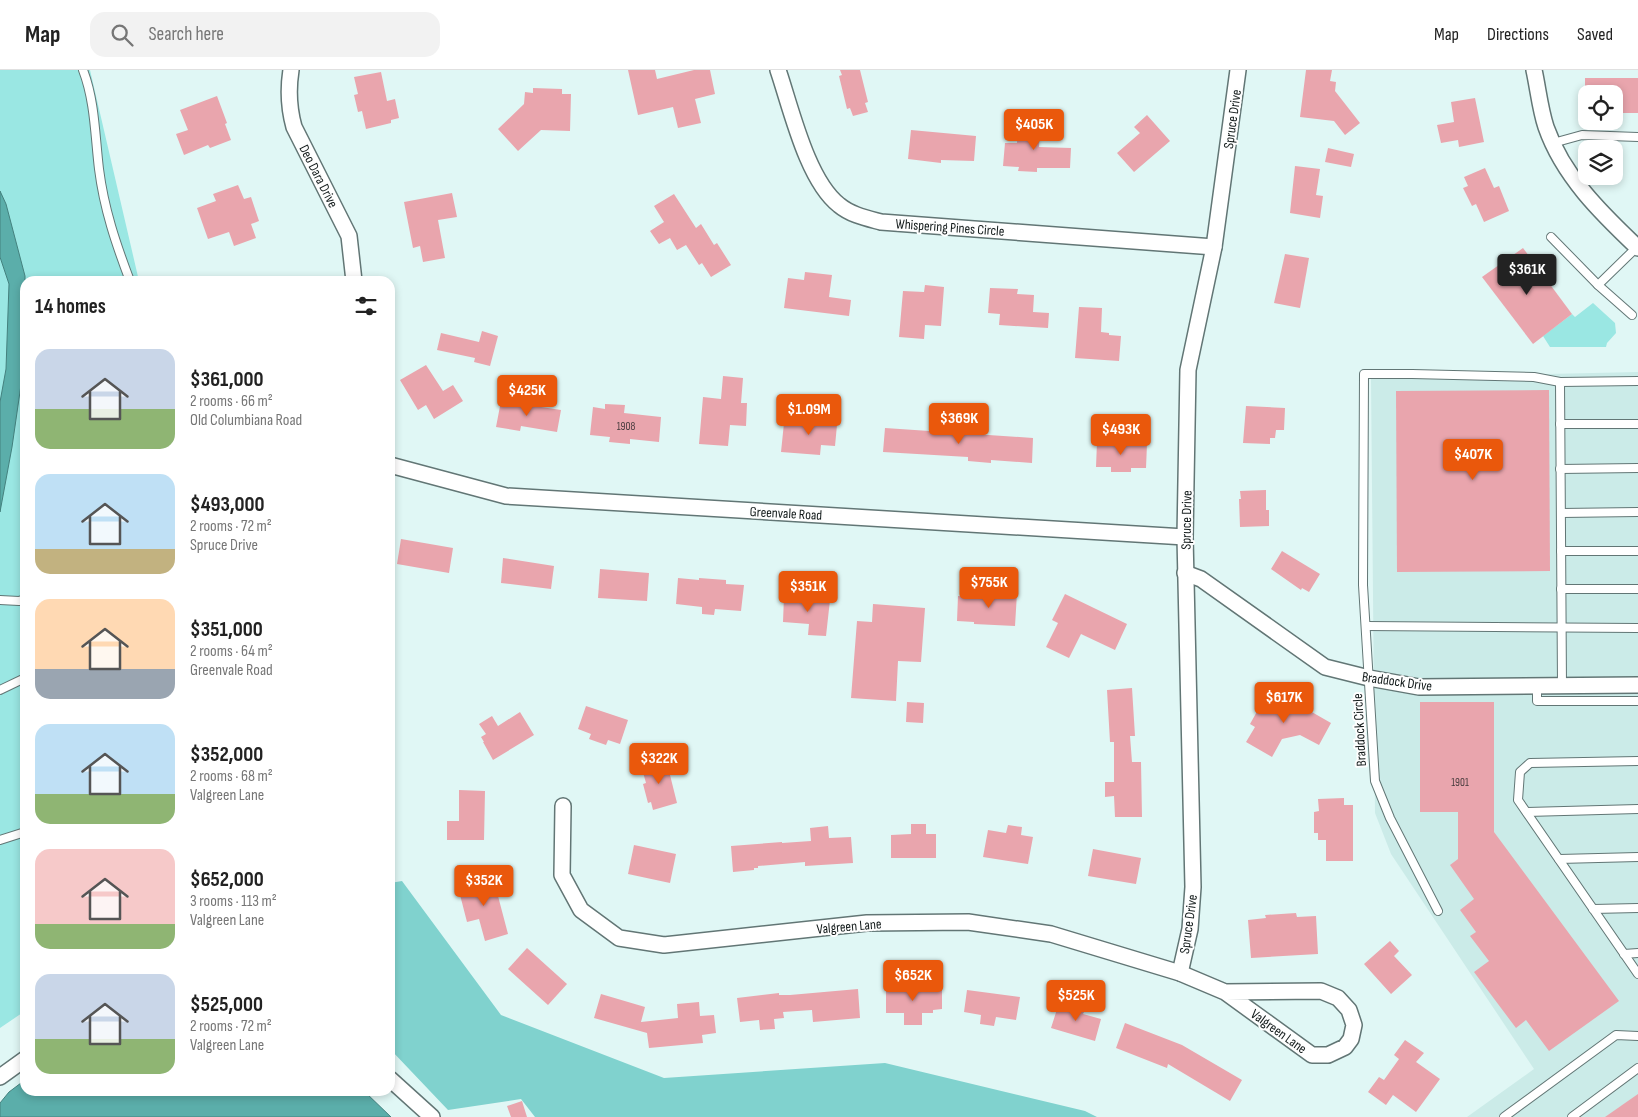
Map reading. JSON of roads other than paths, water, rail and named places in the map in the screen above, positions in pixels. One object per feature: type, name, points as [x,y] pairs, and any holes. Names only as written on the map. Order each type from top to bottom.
[{"type":"street","name":"Deo Dara Drive","points":[[291,70],[291,114],[294,127],[349,236],[353,276]]},
{"type":"street","name":"Whispering Pines Circle","points":[[778,70],[808,161],[827,193],[850,212],[881,222],[1214,247]]},
{"type":"street","name":"Spruce Drive","points":[[1180,973],[1190,929],[1192,886],[1185,537],[1188,370],[1214,247],[1238,70]]},
{"type":"street","points":[[1534,70],[1546,125],[1560,158],[1587,197],[1637,248]]},
{"type":"street","name":"Greenvale Road","points":[[395,466],[506,496],[1185,537]]},
{"type":"street","name":"Braddock Drive","points":[[1186,573],[1200,579],[1325,667],[1369,678],[1419,687],[1638,685]]},
{"type":"street","name":"Valgreen Lane","points":[[563,806],[562,875],[581,910],[619,938],[664,945],[867,923],[968,922],[1051,934],[1180,973],[1224,992],[1312,1055],[1328,1055],[1345,1047],[1351,1039],[1354,1025],[1349,1010],[1338,998],[1321,991],[1224,992]]},
{"type":"street","points":[[0,1078],[20,1063]]},
{"type":"street","points":[[395,1084],[432,1117]]},
{"type":"lane","points":[[83,70],[90,88],[99,172],[112,233],[128,276]]},
{"type":"lane","points":[[1552,142],[1582,135],[1638,137]]},
{"type":"lane","points":[[1551,237],[1598,285],[1632,315]]},
{"type":"lane","points":[[1598,285],[1637,248]]},
{"type":"lane","name":"Braddock Circle","points":[[1438,910],[1390,818],[1375,781],[1363,585],[1364,374],[1534,377],[1560,382]]},
{"type":"lane","points":[[1562,686],[1560,382],[1638,381]]},
{"type":"lane","points":[[1560,424],[1638,424]]},
{"type":"lane","points":[[1560,469],[1638,468]]},
{"type":"lane","points":[[1561,513],[1638,512]]},
{"type":"lane","points":[[1561,551],[1638,551]]},
{"type":"lane","points":[[1561,589],[1638,589]]},
{"type":"lane","points":[[0,600],[20,601]]},
{"type":"lane","points":[[1366,626],[1562,629],[1638,628]]},
{"type":"lane","points":[[0,690],[20,680]]},
{"type":"lane","points":[[1537,686],[1537,701],[1638,701]]},
{"type":"lane","points":[[1638,761],[1530,762],[1520,772],[1518,800],[1638,974]]},
{"type":"lane","points":[[1526,812],[1638,809]]},
{"type":"lane","points":[[0,840],[20,834]]},
{"type":"lane","points":[[1559,859],[1638,857]]},
{"type":"lane","points":[[1593,909],[1638,908]]},
{"type":"lane","points":[[1624,954],[1638,954]]},
{"type":"lane","points":[[1504,1117],[1616,1035],[1638,1036]]},
{"type":"lane","points":[[1572,1117],[1638,1068]]}]
